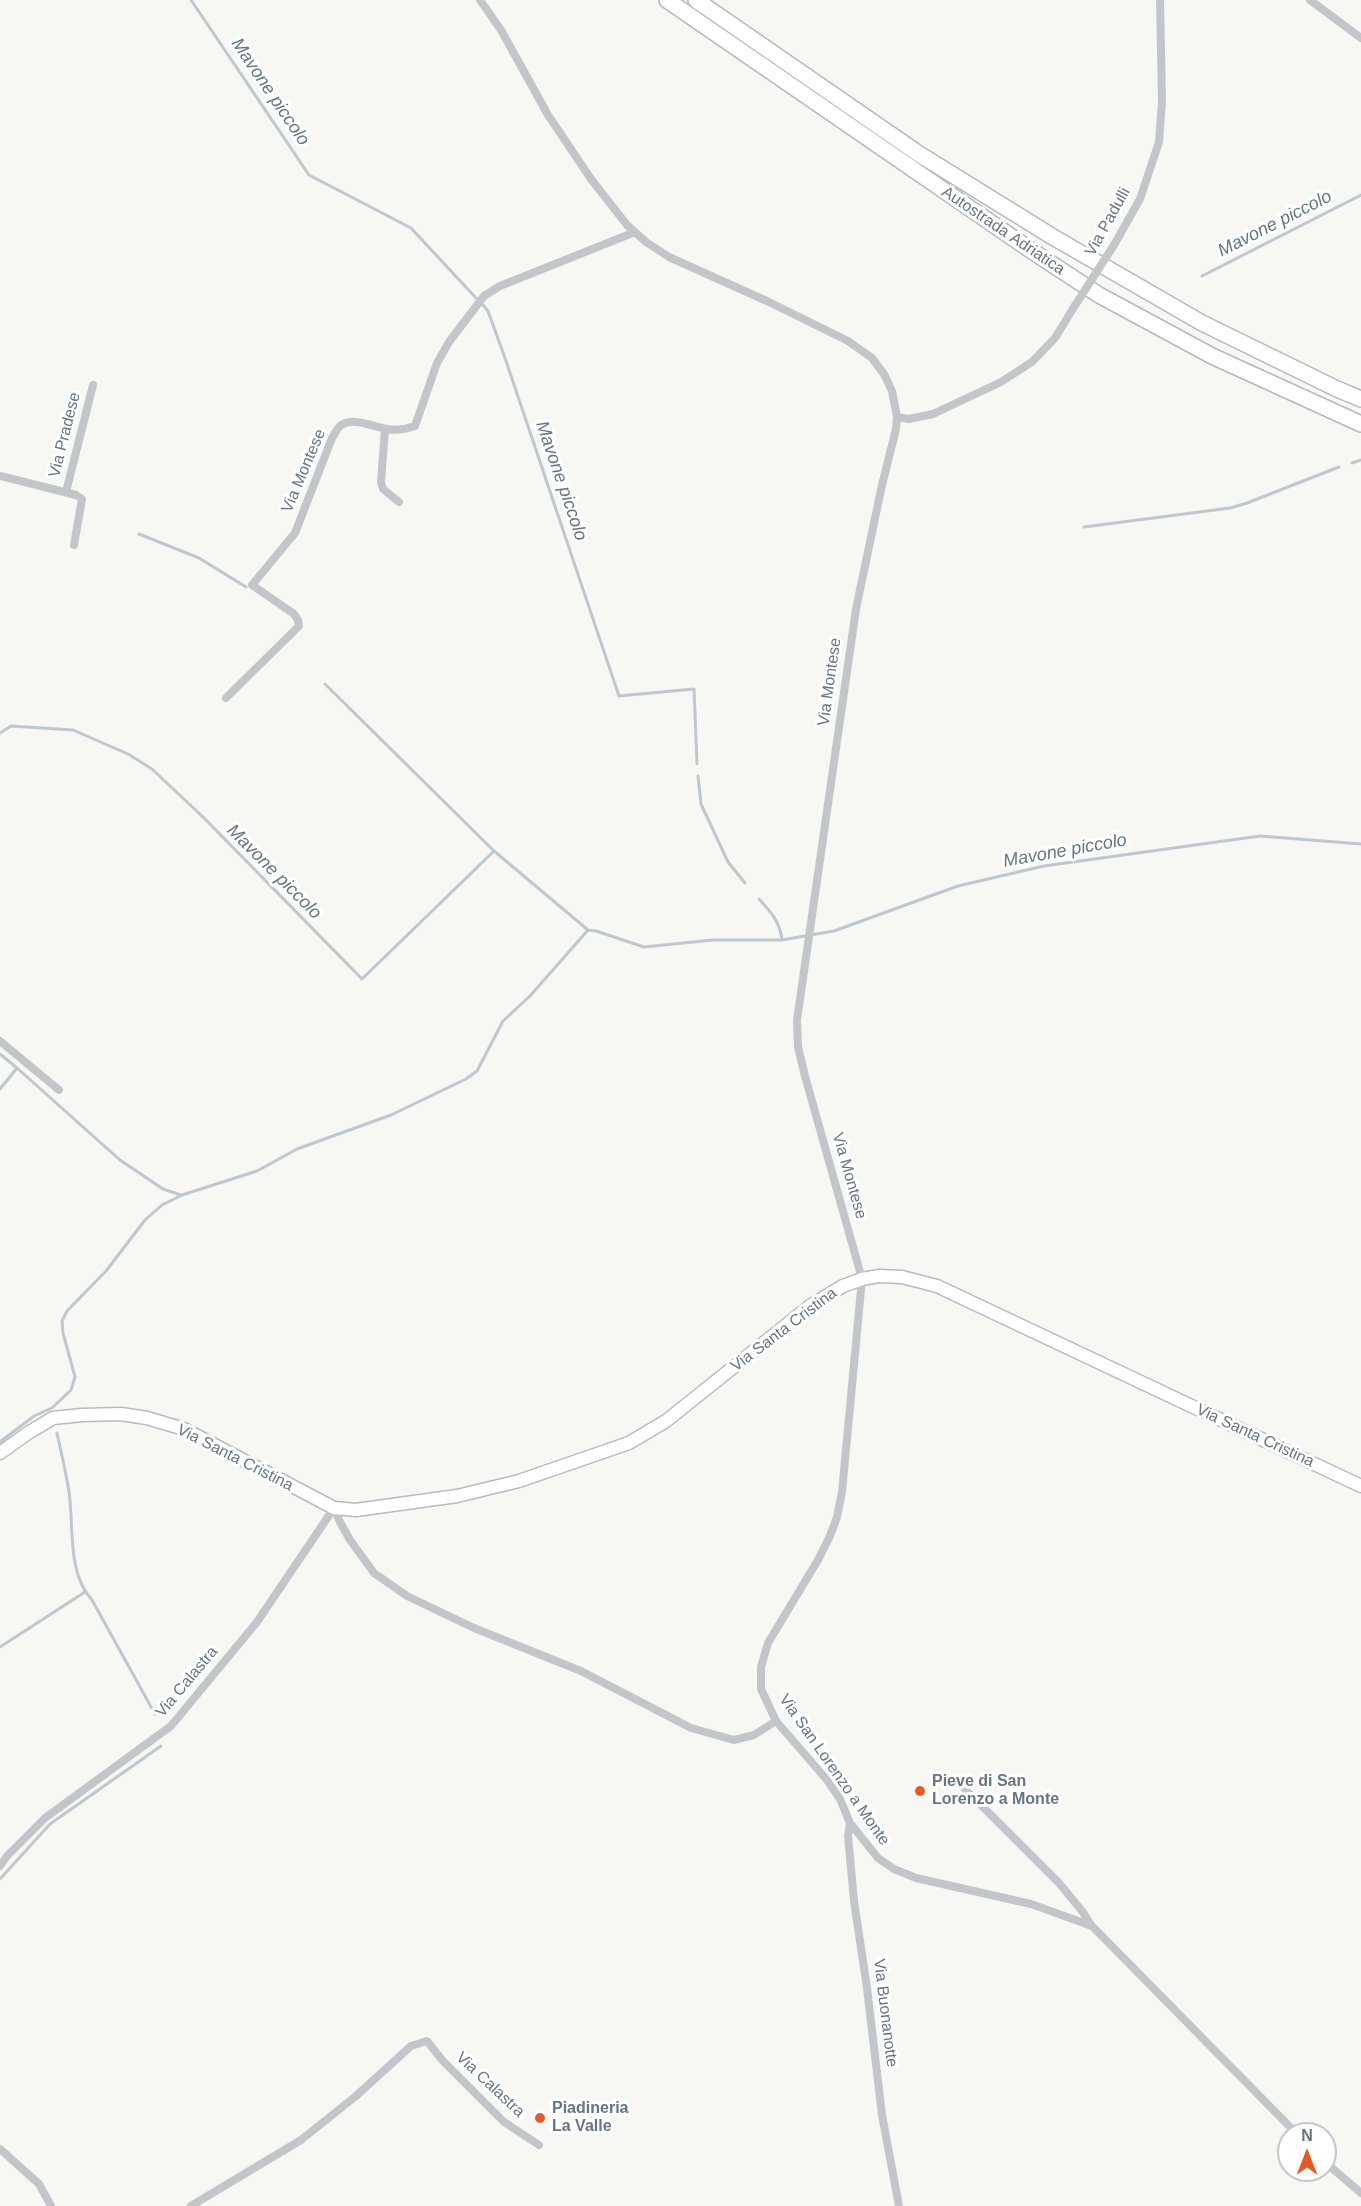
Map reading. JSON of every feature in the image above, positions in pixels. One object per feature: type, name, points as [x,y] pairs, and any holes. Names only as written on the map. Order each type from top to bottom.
[{"type":"highway","name":"Autostrada Adriatica","points":[[667,0],[1012,238],[1100,295],[1212,356],[1361,424]]},
{"type":"highway","name":"Autostrada Adriatica","points":[[696,0],[919,154],[1053,237],[1202,323],[1361,399]]},
{"type":"street","name":"Via Montese","points":[[480,0],[501,30],[548,115],[591,179],[646,243],[669,257],[780,307],[856,347],[872,358],[884,374],[892,391],[897,417],[896,429],[856,609],[797,1020],[798,1047],[862,1279]]},
{"type":"street","name":"Via Padulli","points":[[897,417],[909,419],[933,414],[1001,382],[1032,362],[1055,338],[1114,245],[1140,199],[1159,142],[1162,102],[1160,0]]},
{"type":"street","points":[[1311,0],[1361,38]]},
{"type":"street","name":"Via Montese","points":[[226,698],[299,626],[294,614],[252,585],[295,533],[332,438],[340,426],[356,422],[385,429],[404,429],[415,426],[437,363],[449,342],[484,296],[529,274],[635,232]]},
{"type":"street","name":"Via Pradese","points":[[66,492],[93,385]]},
{"type":"street","points":[[385,429],[381,482],[383,489],[399,502]]},
{"type":"street","name":"Via Pradese","points":[[0,476],[66,492],[82,499],[74,545]]},
{"type":"street","points":[[0,1041],[59,1090]]},
{"type":"street","name":"Via Santa Cristina","points":[[0,1454],[53,1418],[121,1414],[147,1418],[184,1429],[334,1508],[356,1510],[457,1496],[519,1481],[629,1443],[666,1421],[810,1306],[843,1286],[879,1276],[902,1277],[937,1286],[1361,1486]]},
{"type":"street","name":"Via San Lorenzo a Monte","points":[[862,1279],[842,1492],[837,1517],[818,1560],[768,1643],[761,1668],[761,1689],[776,1721],[834,1790],[850,1822],[878,1858],[894,1869],[916,1878],[1031,1904],[1092,1926]]},
{"type":"street","points":[[334,1508],[350,1540],[374,1573],[407,1596],[465,1624],[582,1671],[691,1728],[734,1740],[754,1735],[776,1721]]},
{"type":"street","name":"Via Calastra","points":[[0,1866],[45,1818],[171,1726],[257,1622],[334,1508]]},
{"type":"street","name":"Via San Lorenzo a Monte","points":[[965,1790],[1059,1883],[1092,1926],[1285,2122]]},
{"type":"street","name":"Via Buonanotte","points":[[850,1822],[848,1836],[854,1901],[882,2115],[898,2206]]},
{"type":"street","name":"Via Calastra","points":[[191,2206],[300,2140],[356,2096],[411,2046],[427,2042],[504,2122],[539,2145]]},
{"type":"street","points":[[0,2149],[39,2184],[51,2206]]},
{"type":"street","points":[[1337,2172],[1361,2193]]},
{"type":"waterway","name":"Mavone piccolo","points":[[191,0],[309,175],[411,228],[476,298]]},
{"type":"waterway","name":"Mavone piccolo","points":[[1202,276],[1361,195]]},
{"type":"waterway","name":"Mavone piccolo","points":[[483,305],[488,311],[505,358],[619,696],[694,689],[697,764]]},
{"type":"waterway","name":"Mavone piccolo","points":[[1352,463],[1361,460]]},
{"type":"waterway","name":"Mavone piccolo","points":[[1084,527],[1230,508],[1339,467]]},
{"type":"waterway","name":"Mavone piccolo","points":[[139,534],[199,558],[246,587]]},
{"type":"waterway","name":"Mavone piccolo","points":[[325,684],[494,851]]},
{"type":"waterway","name":"Mavone piccolo","points":[[0,733],[11,726],[73,730],[128,754],[152,769],[204,818],[362,979],[494,851],[588,930]]},
{"type":"waterway","name":"Mavone piccolo","points":[[698,776],[701,804],[728,862],[745,883]]},
{"type":"waterway","name":"Mavone piccolo","points":[[0,1442],[34,1416],[52,1408],[71,1390],[75,1377],[62,1321],[67,1311],[106,1271],[145,1220],[162,1205],[182,1195],[257,1171],[297,1149],[391,1115],[466,1079],[477,1071],[503,1021],[530,996],[588,930],[644,947],[713,940],[782,940],[834,931],[958,886],[1044,866],[1260,836],[1361,844]]},
{"type":"waterway","name":"Mavone piccolo","points":[[759,899],[774,918],[782,940]]},
{"type":"waterway","name":"Mavone piccolo","points":[[0,1054],[17,1068]]},
{"type":"waterway","name":"Mavone piccolo","points":[[0,1089],[17,1068],[120,1160],[163,1189],[181,1195]]},
{"type":"waterway","points":[[57,1433],[69,1492],[73,1549],[79,1577],[155,1714]]},
{"type":"waterway","points":[[0,1647],[85,1592]]},
{"type":"waterway","points":[[0,1879],[50,1824],[161,1746]]},
{"type":"place","name":"Pieve di San Lorenzo a Monte","points":[[920,1791]]},
{"type":"place","name":"Piadineria La Valle","points":[[540,2118]]}]
